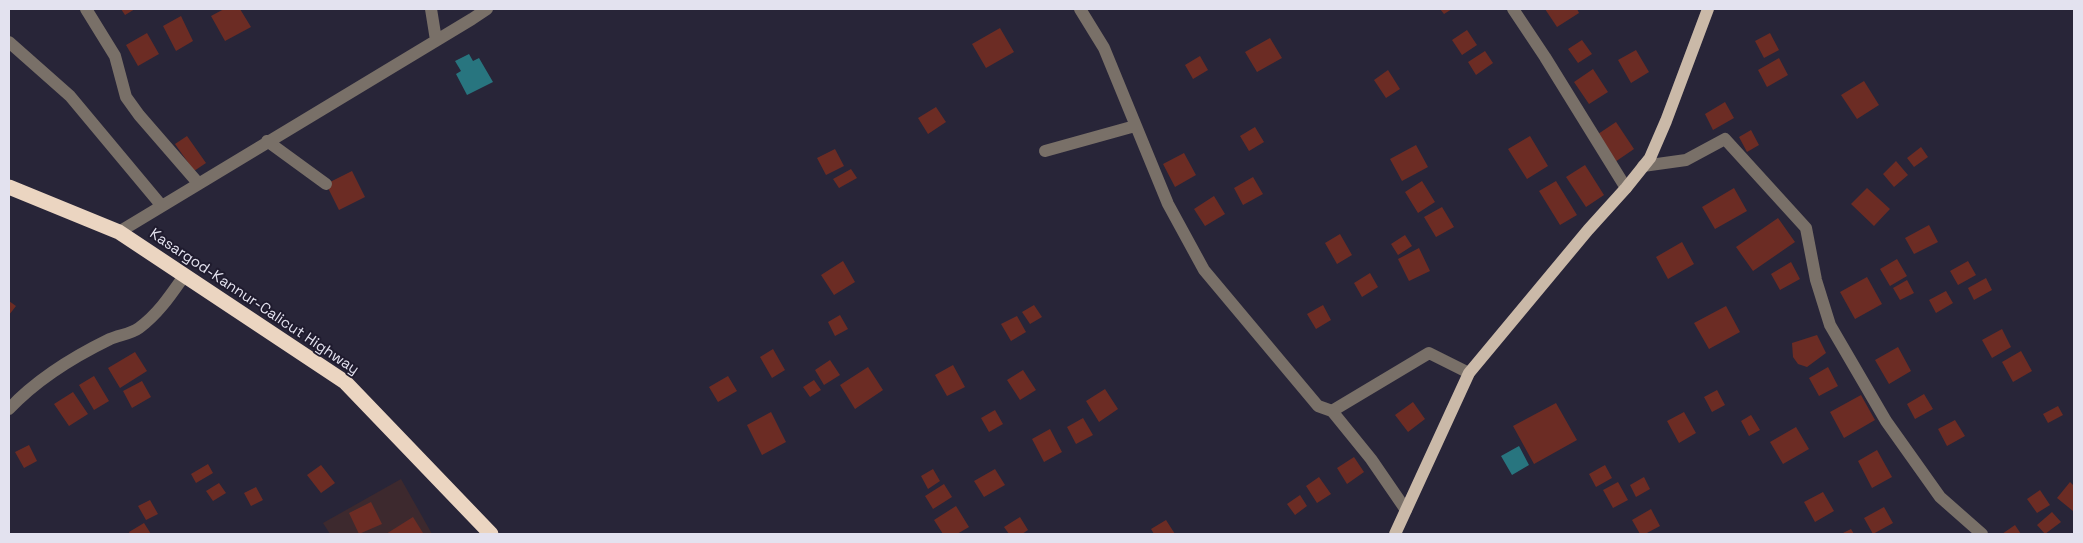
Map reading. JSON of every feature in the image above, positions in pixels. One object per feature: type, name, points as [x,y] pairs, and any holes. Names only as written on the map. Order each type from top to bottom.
[{"type":"highway","name":"Kasargod-Kannur-Calicut Highway","points":[[9,187],[119,232],[344,382],[491,534]]},
{"type":"main road","points":[[1400,532],[1406,510],[1468,373],[1650,158],[1708,9]]},
{"type":"street","points":[[86,9],[115,56],[126,97],[198,183]]},
{"type":"street","points":[[430,9],[436,40]]},
{"type":"street","points":[[119,232],[486,9]]},
{"type":"street","points":[[1080,9],[1104,48],[1168,204],[1204,270],[1318,406],[1332,411],[1371,459],[1406,510]]},
{"type":"street","points":[[1513,9],[1626,188]]},
{"type":"street","points":[[9,42],[70,96],[161,205]]},
{"type":"street","points":[[1045,151],[1135,126]]},
{"type":"street","points":[[1643,166],[1686,160],[1725,139],[1806,228],[1816,280],[1830,325],[1886,421],[1940,497],[1982,534]]},
{"type":"street","points":[[267,141],[326,184]]},
{"type":"street","points":[[9,409],[24,393],[54,370],[111,339],[136,330],[158,313],[184,276]]},
{"type":"street","points":[[1332,411],[1429,353],[1468,373]]},
{"type":"shaded area","points":[[469,54],[473,61],[479,58],[493,82],[467,95],[456,74],[461,71],[455,61]]},
{"type":"shaded area","points":[[1519,446],[1529,465],[1512,475],[1501,456]]},
{"type":"shaded area","points":[[401,479],[432,534],[330,534],[323,523]]},
{"type":"building","points":[[121,9],[135,9],[125,15]]},
{"type":"building","points":[[224,9],[240,9],[251,27],[225,41],[211,16]]},
{"type":"building","points":[[1440,9],[1452,9],[1444,14]]},
{"type":"building","points":[[1545,9],[1577,9],[1579,13],[1557,27]]},
{"type":"building","points":[[181,16],[193,41],[176,51],[163,26]]},
{"type":"building","points":[[1000,28],[1014,52],[986,68],[972,44]]},
{"type":"building","points":[[1467,30],[1477,45],[1462,55],[1452,40]]},
{"type":"building","points":[[147,33],[159,54],[138,66],[126,45]]},
{"type":"building","points":[[1770,33],[1779,50],[1764,58],[1755,41]]},
{"type":"building","points":[[1270,38],[1282,58],[1257,72],[1245,52]]},
{"type":"building","points":[[1582,40],[1592,54],[1578,63],[1568,49]]},
{"type":"building","points":[[1636,50],[1649,72],[1631,83],[1618,60]]},
{"type":"building","points":[[1485,51],[1493,63],[1476,75],[1468,62]]},
{"type":"building","points":[[1200,56],[1208,70],[1193,79],[1185,65]]},
{"type":"building","points":[[1779,58],[1788,75],[1767,87],[1758,70]]},
{"type":"building","points":[[1593,69],[1608,92],[1589,104],[1574,82]]},
{"type":"building","points":[[1388,70],[1400,89],[1386,98],[1374,80]]},
{"type":"building","points":[[1864,81],[1879,105],[1857,119],[1841,95]]},
{"type":"building","points":[[1725,102],[1734,118],[1713,130],[1705,114]]},
{"type":"building","points":[[936,107],[946,122],[928,134],[918,118]]},
{"type":"building","points":[[1616,122],[1634,149],[1615,162],[1598,134]]},
{"type":"building","points":[[1255,127],[1264,142],[1249,151],[1240,136]]},
{"type":"building","points":[[1751,130],[1759,145],[1747,152],[1739,137]]},
{"type":"building","points":[[187,136],[206,163],[194,171],[175,144]]},
{"type":"building","points":[[1530,136],[1548,166],[1527,179],[1508,149]]},
{"type":"building","points":[[1416,145],[1428,167],[1402,181],[1390,159]]},
{"type":"building","points":[[1921,147],[1928,157],[1914,167],[1907,158]]},
{"type":"building","points":[[835,149],[844,166],[826,175],[817,158]]},
{"type":"building","points":[[1184,153],[1196,175],[1175,187],[1163,164]]},
{"type":"building","points":[[1896,161],[1908,175],[1894,187],[1883,174]]},
{"type":"building","points":[[1585,165],[1604,195],[1586,207],[1566,177]]},
{"type":"building","points":[[851,169],[857,178],[839,188],[833,179]]},
{"type":"building","points":[[352,171],[365,197],[339,210],[326,184]]},
{"type":"building","points":[[1253,177],[1263,194],[1243,205],[1234,188]]},
{"type":"building","points":[[1422,181],[1435,202],[1418,213],[1405,192]]},
{"type":"building","points":[[1556,181],[1577,215],[1560,225],[1539,191]]},
{"type":"building","points":[[1734,188],[1747,211],[1715,229],[1702,207]]},
{"type":"building","points":[[1867,188],[1890,209],[1874,226],[1851,204]]},
{"type":"building","points":[[1214,196],[1225,214],[1205,226],[1194,209]]},
{"type":"building","points":[[1442,207],[1454,227],[1436,237],[1424,217]]},
{"type":"building","points":[[1778,218],[1795,242],[1753,271],[1736,247]]},
{"type":"building","points":[[1929,225],[1938,242],[1914,254],[1905,238]]},
{"type":"building","points":[[1340,234],[1352,255],[1337,264],[1325,243]]},
{"type":"building","points":[[1405,235],[1412,246],[1398,255],[1391,244]]},
{"type":"building","points":[[1682,242],[1694,264],[1668,279],[1656,257]]},
{"type":"building","points":[[1419,248],[1430,271],[1409,281],[1398,259]]},
{"type":"building","points":[[1897,259],[1907,276],[1890,286],[1880,269]]},
{"type":"building","points":[[843,261],[855,282],[834,295],[821,275]]},
{"type":"building","points":[[1968,261],[1976,275],[1958,285],[1950,271]]},
{"type":"building","points":[[1791,262],[1800,279],[1780,290],[1771,274]]},
{"type":"building","points":[[1370,273],[1378,287],[1362,297],[1354,283]]},
{"type":"building","points":[[1867,277],[1882,304],[1855,319],[1840,292]]},
{"type":"building","points":[[1986,278],[1992,290],[1974,300],[1968,288]]},
{"type":"building","points":[[1907,280],[1914,293],[1900,300],[1893,288]]},
{"type":"building","points":[[1946,291],[1953,303],[1936,313],[1929,300]]},
{"type":"building","points":[[9,301],[16,306],[9,315]]},
{"type":"building","points":[[1034,305],[1042,317],[1030,324],[1022,312]]},
{"type":"building","points":[[1323,305],[1331,320],[1316,329],[1307,314]]},
{"type":"building","points":[[1726,306],[1740,332],[1709,349],[1694,323]]},
{"type":"building","points":[[840,315],[848,329],[835,336],[828,322]]},
{"type":"building","points":[[1017,316],[1026,332],[1011,341],[1001,324]]},
{"type":"building","points":[[2002,329],[2011,347],[1992,358],[1982,340]]},
{"type":"building","points":[[1817,335],[1826,353],[1807,367],[1798,364],[1793,357],[1792,343]]},
{"type":"building","points":[[1898,347],[1911,371],[1889,384],[1875,360]]},
{"type":"building","points":[[773,349],[785,370],[772,378],[760,357]]},
{"type":"building","points":[[2021,351],[2032,371],[2013,382],[2002,362]]},
{"type":"building","points":[[135,352],[147,371],[120,388],[108,368]]},
{"type":"building","points":[[830,360],[840,375],[824,385],[815,370]]},
{"type":"building","points":[[953,365],[965,387],[947,396],[935,375]]},
{"type":"building","points":[[868,367],[883,390],[855,409],[840,385]]},
{"type":"building","points":[[1828,367],[1838,386],[1819,396],[1809,378]]},
{"type":"building","points":[[1023,370],[1036,390],[1020,400],[1007,380]]},
{"type":"building","points":[[94,376],[109,401],[94,410],[79,385]]},
{"type":"building","points":[[728,376],[737,391],[718,402],[709,387]]},
{"type":"building","points":[[814,380],[821,390],[810,397],[803,387]]},
{"type":"building","points":[[142,381],[151,397],[132,408],[123,391]]},
{"type":"building","points":[[1105,389],[1118,409],[1099,422],[1086,401]]},
{"type":"building","points":[[1717,390],[1725,405],[1712,412],[1704,397]]},
{"type":"building","points":[[73,392],[88,414],[69,426],[54,404]]},
{"type":"building","points":[[1924,394],[1933,409],[1915,419],[1907,404]]},
{"type":"building","points":[[1861,395],[1875,420],[1844,438],[1830,412]]},
{"type":"building","points":[[1413,402],[1425,419],[1408,432],[1395,415]]},
{"type":"building","points":[[1556,403],[1577,440],[1534,464],[1513,426]]},
{"type":"building","points":[[2058,406],[2063,415],[2048,423],[2043,414]]},
{"type":"building","points":[[995,410],[1003,424],[989,432],[981,418]]},
{"type":"building","points":[[771,412],[786,442],[762,455],[747,425]]},
{"type":"building","points":[[1684,412],[1696,433],[1679,443],[1667,421]]},
{"type":"building","points":[[1751,415],[1760,430],[1749,436],[1741,421]]},
{"type":"building","points":[[1083,418],[1093,435],[1076,444],[1067,427]]},
{"type":"building","points":[[1955,420],[1965,436],[1947,446],[1938,429]]},
{"type":"building","points":[[1796,427],[1809,449],[1783,464],[1770,442]]},
{"type":"building","points":[[1050,429],[1062,452],[1044,462],[1032,439]]},
{"type":"building","points":[[29,445],[37,461],[24,468],[15,452]]},
{"type":"building","points":[[1877,450],[1892,477],[1872,488],[1858,461]]},
{"type":"building","points":[[1354,457],[1364,472],[1347,484],[1337,468]]},
{"type":"building","points":[[208,464],[213,473],[196,483],[191,474]]},
{"type":"building","points":[[321,465],[335,483],[321,493],[307,475]]},
{"type":"building","points":[[1605,465],[1612,478],[1596,487],[1589,474]]},
{"type":"building","points":[[933,469],[940,481],[928,489],[921,476]]},
{"type":"building","points":[[995,469],[1005,485],[984,497],[974,481]]},
{"type":"building","points":[[1319,477],[1331,494],[1317,503],[1306,486]]},
{"type":"building","points":[[1644,477],[1650,489],[1636,497],[1630,485]]},
{"type":"building","points":[[1618,482],[1628,500],[1613,508],[1603,490]]},
{"type":"building","points":[[2070,482],[2074,486],[2073,511],[2057,498]]},
{"type":"building","points":[[219,483],[226,493],[213,501],[206,491]]},
{"type":"building","points":[[944,484],[952,497],[933,509],[925,496]]},
{"type":"building","points":[[256,487],[263,500],[251,506],[244,493]]},
{"type":"building","points":[[2040,490],[2050,505],[2037,513],[2027,499]]},
{"type":"building","points":[[1823,492],[1834,511],[1815,522],[1804,502]]},
{"type":"building","points":[[1300,495],[1307,506],[1295,515],[1287,504]]},
{"type":"building","points":[[150,500],[158,514],[146,520],[138,506]]},
{"type":"building","points":[[371,502],[382,524],[359,534],[349,513]]},
{"type":"building","points":[[956,506],[969,527],[957,534],[943,534],[934,520]]},
{"type":"building","points":[[1884,507],[1893,523],[1873,534],[1864,518]]},
{"type":"building","points":[[1651,509],[1660,526],[1645,534],[1640,534],[1632,520]]},
{"type":"building","points":[[2052,512],[2061,522],[2045,534],[2037,525]]},
{"type":"building","points":[[413,517],[423,533],[386,534]]},
{"type":"building","points":[[1020,517],[1028,530],[1022,534],[1009,534],[1004,527]]},
{"type":"building","points":[[1166,520],[1175,534],[1154,534],[1151,529]]},
{"type":"building","points":[[144,523],[151,534],[130,534],[129,532]]},
{"type":"building","points":[[2015,525],[2021,534],[2002,534]]},
{"type":"building","points":[[1851,529],[1854,534],[1841,534]]}]
